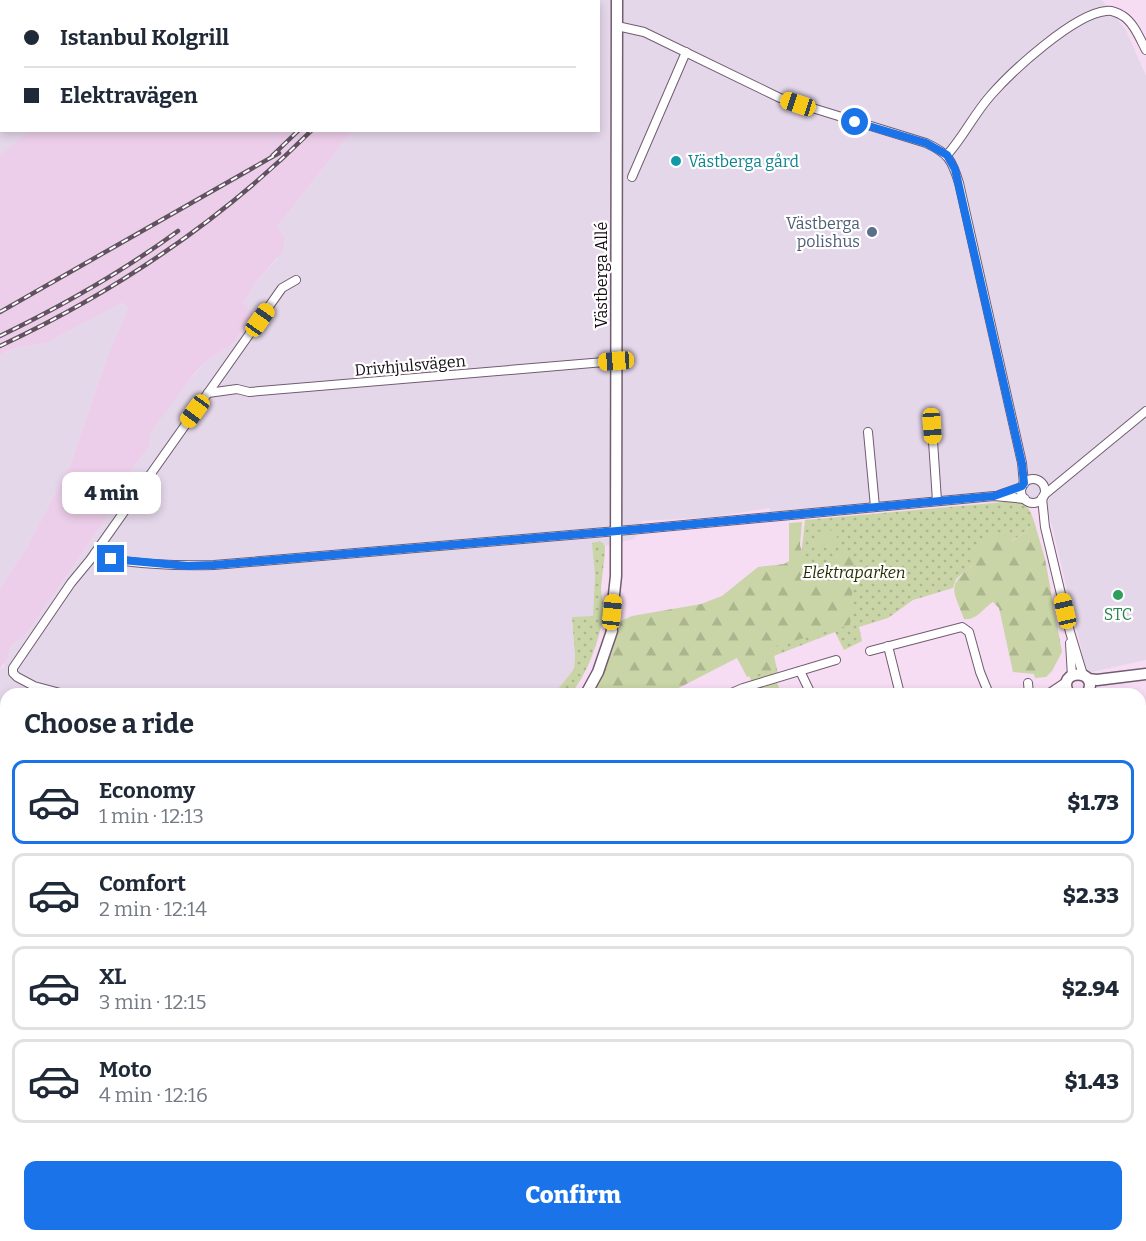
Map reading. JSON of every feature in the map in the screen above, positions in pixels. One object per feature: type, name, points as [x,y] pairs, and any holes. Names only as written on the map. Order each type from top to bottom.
[{"type":"street","name":"Västberga Allé","points":[[589,688],[606,652],[612,631],[616,576],[617,0]]},
{"type":"street","points":[[947,155],[989,96],[1013,71],[1028,57],[1082,20],[1105,10],[1124,16],[1135,29],[1146,50]]},
{"type":"street","points":[[617,26],[644,32],[780,99],[926,143],[947,155],[955,169],[959,183],[1022,464],[1021,493],[1038,511],[1045,527]]},
{"type":"street","points":[[632,177],[686,52]]},
{"type":"street","points":[[42,688],[17,677],[14,673],[13,668],[19,658],[282,288],[296,280]]},
{"type":"street","name":"Drivhjulsvägen","points":[[208,393],[237,389],[249,392],[616,361]]},
{"type":"street","points":[[95,552],[103,557],[121,561],[188,566],[615,531],[994,496],[1037,502],[1146,411]]},
{"type":"street","points":[[932,426],[937,501]]},
{"type":"street","points":[[868,432],[875,507]]},
{"type":"street","points":[[1022,464],[1033,479],[1042,483],[1061,482]]},
{"type":"street","points":[[994,496],[1033,479]]},
{"type":"street","points":[[1042,483],[1045,527],[1070,632],[1072,685]]},
{"type":"street","name":"Västberga Allé","points":[[581,688],[592,669],[606,629],[611,622]]},
{"type":"street","points":[[870,651],[962,627],[969,632],[986,688]]},
{"type":"street","points":[[888,646],[898,688]]},
{"type":"street","points":[[748,688],[836,660]]},
{"type":"street","points":[[800,671],[808,688]]},
{"type":"street","points":[[1072,685],[1143,674]]},
{"type":"street","points":[[1104,688],[1143,674]]},
{"type":"street","points":[[1028,683],[1028,688]]},
{"type":"street","points":[[1072,685],[1090,685],[1089,688]]},
{"type":"shaded area","points":[[600,0],[1102,0],[1126,30],[1146,76],[1146,660],[1087,673],[1045,497],[768,522],[770,508],[713,517],[642,521],[641,529],[634,539],[605,546],[600,542],[593,543],[595,575],[593,616],[572,618],[574,669],[559,688],[0,688],[0,669],[3,668],[10,647],[26,634],[105,520],[107,501],[149,447],[149,436],[153,429],[172,401],[205,362],[231,345],[242,303],[255,283],[277,259],[277,227],[351,132],[600,132]]},
{"type":"shaded area","points":[[0,132],[29,132],[0,155]]},
{"type":"shaded area","points":[[28,132],[351,132],[277,227],[285,239],[283,251],[255,283],[243,303],[253,313],[244,328],[231,345],[205,362],[194,374],[153,429],[149,436],[149,447],[107,501],[105,520],[26,634],[10,647],[7,659],[0,669],[0,588],[29,544],[71,463],[109,353],[128,308],[123,302],[46,343],[14,348],[0,355],[0,155]]},
{"type":"shaded area","points":[[123,301],[128,308],[109,353],[71,463],[29,544],[0,588],[0,355],[14,348],[46,343]]},
{"type":"green space","name":"Elektraparken","points":[[1015,501],[1023,503],[1028,508],[1034,521],[1024,533],[973,565],[956,579],[953,588],[913,600],[888,618],[859,627],[862,641],[844,650],[835,632],[774,656],[778,674],[751,681],[747,668],[801,556],[805,520]]},
{"type":"green space","points":[[1034,521],[1045,559],[1062,652],[1052,671],[1046,677],[1035,678],[1034,674],[1013,672],[999,608],[993,602],[973,618],[964,619],[954,589],[959,578],[973,565],[975,549],[984,539],[1001,535],[1012,541],[1024,533]]},
{"type":"green space","points":[[802,522],[800,545],[805,565],[839,574],[842,568],[834,561],[834,551],[844,548],[854,563],[850,625],[772,647],[774,670],[747,677],[737,658],[679,688],[595,688],[612,652],[621,621],[632,616],[701,604],[722,596],[758,567],[784,564],[789,561],[789,523]]},
{"type":"green space","points":[[836,530],[838,545],[818,546],[816,532]]},
{"type":"green space","points":[[600,541],[605,546],[601,588],[604,611],[600,633],[588,666],[577,686],[576,688],[559,688],[574,669],[572,617],[593,616],[595,575],[592,543]]},
{"type":"green space","points":[[777,683],[779,688],[760,688]]},
{"type":"railway","points":[[272,156],[297,132]]},
{"type":"railway","points":[[0,346],[85,302],[165,252],[241,194],[310,132]]},
{"type":"railway","points":[[0,312],[279,153]]},
{"type":"railway","points":[[0,336],[91,288],[178,231]]},
{"type":"place","name":"Västberga gård","points":[[676,161]]},
{"type":"place","name":"Västberga polishus","points":[[872,232]]},
{"type":"place","name":"STC","points":[[1118,595]]},
{"type":"route","points":[[111,559],[188,566],[214,565],[994,496],[1022,486],[1024,483],[1022,464],[955,169],[947,155],[926,143],[855,122]]}]
